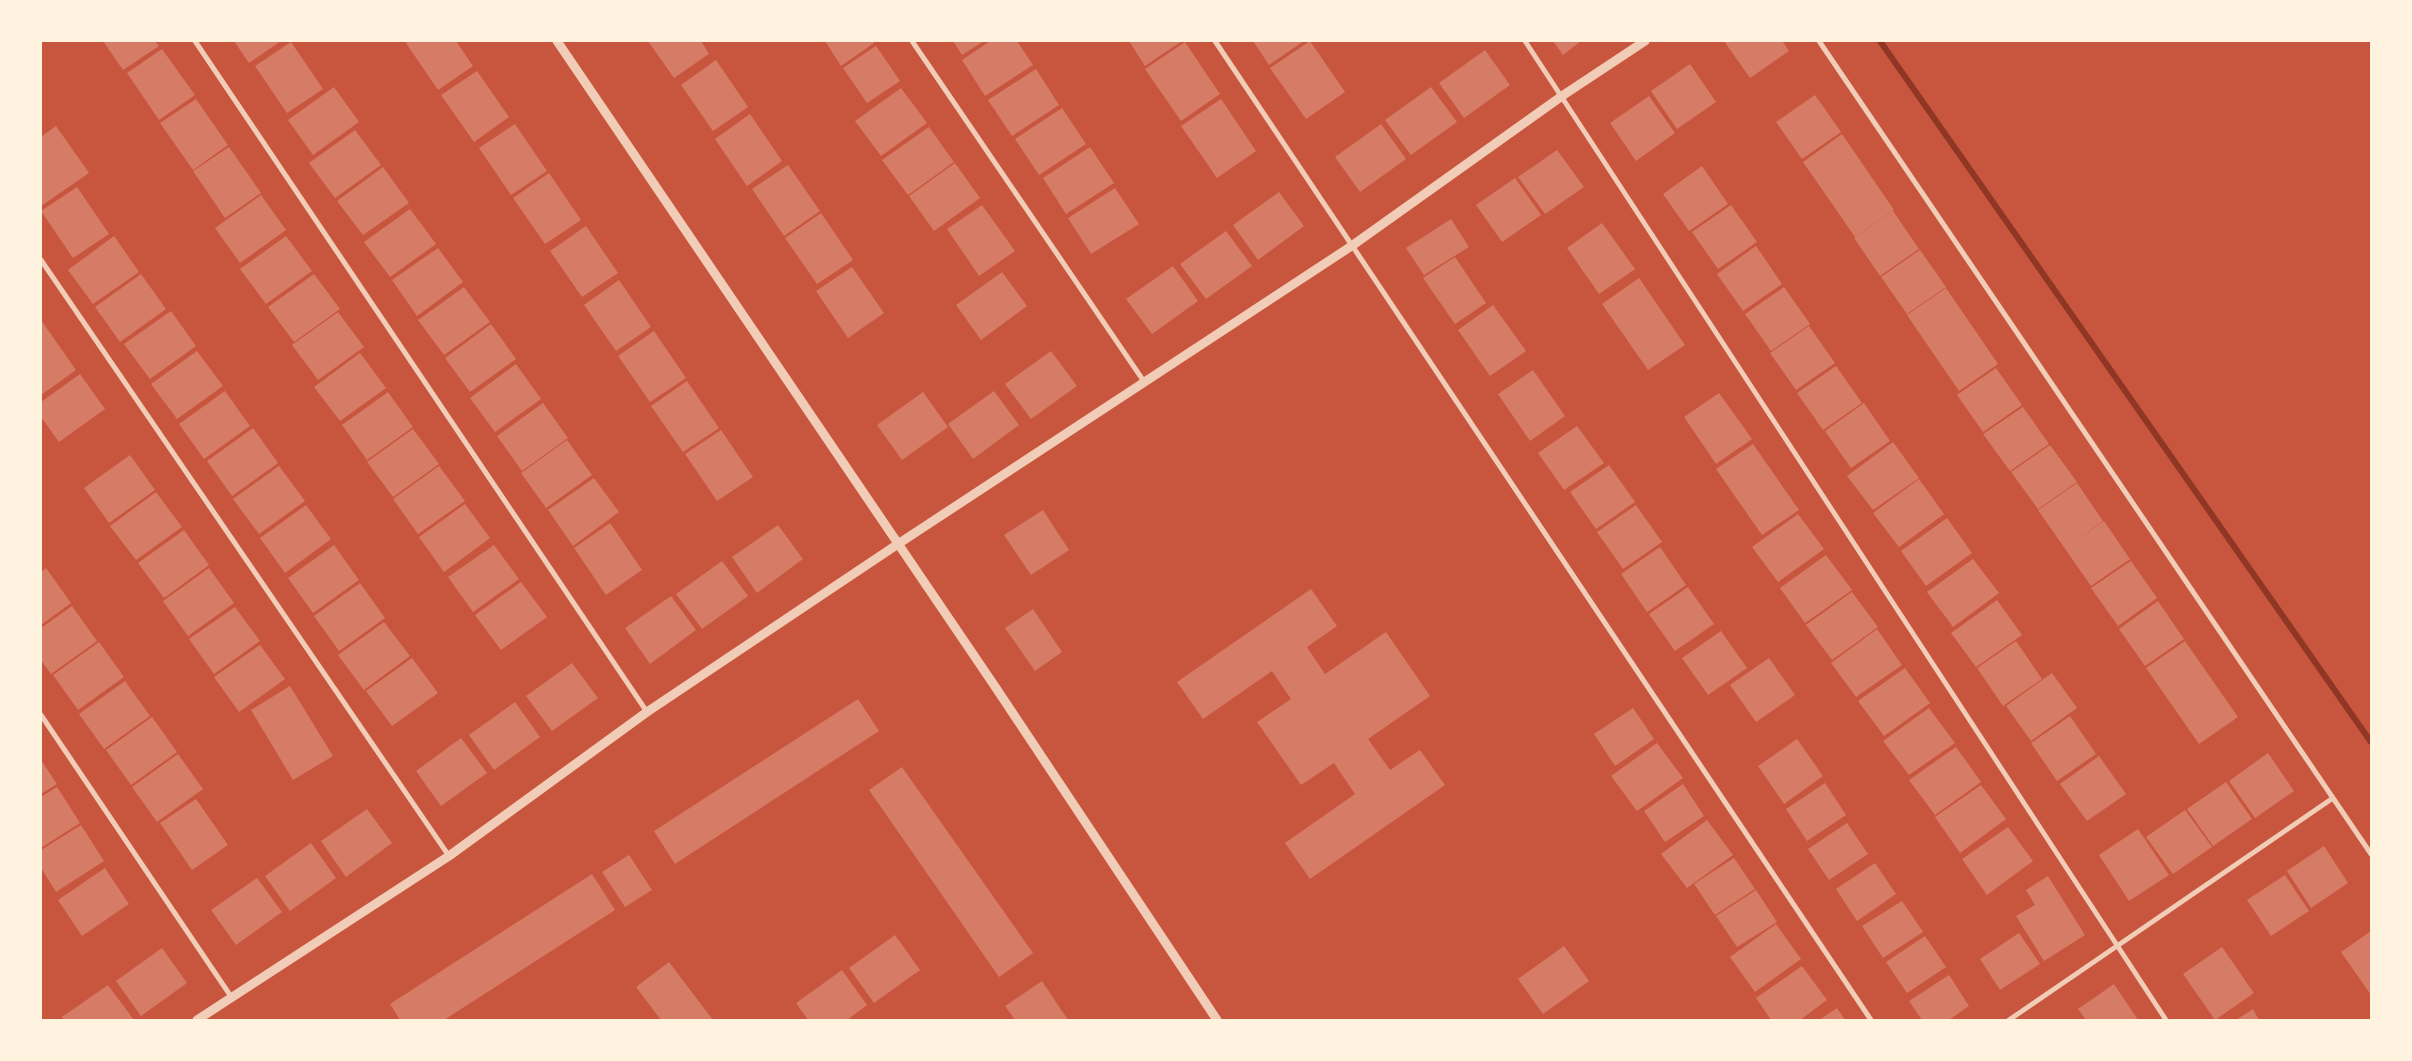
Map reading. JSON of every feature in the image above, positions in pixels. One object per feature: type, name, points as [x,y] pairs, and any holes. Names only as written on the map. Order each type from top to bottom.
[{"type":"street","points":[[195,41],[646,712]]},
{"type":"street","points":[[557,41],[994,684],[1217,1020]]},
{"type":"street","points":[[912,41],[1145,383]]},
{"type":"street","points":[[1215,41],[1871,1020]]},
{"type":"street","points":[[1525,41],[2119,945],[2166,1020]]},
{"type":"street","points":[[197,1020],[449,856],[646,712],[1353,245],[1562,96],[1645,41]]},
{"type":"street","points":[[1819,41],[2371,854]]},
{"type":"street","points":[[41,260],[449,856]]},
{"type":"street","points":[[41,716],[232,998]]},
{"type":"street","points":[[2010,1020],[2333,798]]},
{"type":"building","points":[[103,41],[155,41],[159,46],[123,70]]},
{"type":"building","points":[[234,41],[281,41],[249,63]]},
{"type":"building","points":[[409,41],[456,41],[473,66],[438,90],[406,43]]},
{"type":"building","points":[[648,41],[701,41],[709,54],[674,78]]},
{"type":"building","points":[[825,41],[873,41],[874,43],[841,66]]},
{"type":"building","points":[[953,41],[984,41],[962,55]]},
{"type":"building","points":[[990,41],[1017,41],[1033,65],[985,96],[962,60]]},
{"type":"building","points":[[1129,41],[1182,41],[1145,66]]},
{"type":"building","points":[[1253,41],[1304,41],[1269,65]]},
{"type":"building","points":[[1310,41],[1345,92],[1306,119],[1270,68]]},
{"type":"building","points":[[1553,41],[1581,41],[1563,55]]},
{"type":"building","points":[[1724,41],[1782,41],[1789,51],[1750,78]]},
{"type":"building","points":[[291,42],[323,89],[287,113],[255,66]]},
{"type":"building","points":[[1185,42],[1220,94],[1181,121],[1145,69]]},
{"type":"building","points":[[876,46],[900,81],[867,103],[843,68]]},
{"type":"building","points":[[162,49],[195,95],[159,120],[127,73]]},
{"type":"building","points":[[1485,50],[1510,85],[1464,118],[1439,83]]},
{"type":"building","points":[[716,60],[748,107],[713,131],[681,85]]},
{"type":"building","points":[[1690,64],[1716,102],[1677,129],[1651,91]]},
{"type":"building","points":[[1036,69],[1059,105],[1012,136],[988,100]]},
{"type":"building","points":[[477,71],[509,117],[474,142],[441,95]]},
{"type":"building","points":[[334,87],[359,122],[313,155],[288,120]]},
{"type":"building","points":[[1431,87],[1457,122],[1411,155],[1385,120]]},
{"type":"building","points":[[901,88],[927,123],[881,156],[855,121]]},
{"type":"building","points":[[1815,95],[1841,132],[1802,159],[1776,122]]},
{"type":"building","points":[[1649,96],[1675,133],[1636,161],[1610,123]]},
{"type":"building","points":[[196,99],[228,145],[193,170],[160,123]]},
{"type":"building","points":[[1221,99],[1256,151],[1217,178],[1181,126]]},
{"type":"building","points":[[1062,108],[1086,144],[1039,175],[1015,139]]},
{"type":"building","points":[[750,114],[782,161],[747,186],[715,139]]},
{"type":"building","points":[[515,124],[547,171],[511,195],[479,148]]},
{"type":"building","points":[[1381,124],[1406,159],[1360,192],[1335,157]]},
{"type":"building","points":[[56,126],[89,173],[41,206],[41,137]]},
{"type":"building","points":[[929,127],[954,162],[908,195],[882,160]]},
{"type":"building","points":[[355,130],[381,165],[335,198],[309,163]]},
{"type":"building","points":[[1842,134],[1894,210],[1855,237],[1803,162]]},
{"type":"building","points":[[229,147],[261,193],[225,218],[193,171]]},
{"type":"building","points":[[1090,147],[1114,183],[1066,214],[1043,178]]},
{"type":"building","points":[[1557,150],[1584,187],[1545,214],[1518,177]]},
{"type":"building","points":[[955,163],[980,198],[934,231],[909,196]]},
{"type":"building","points":[[788,165],[820,211],[784,236],[752,189]]},
{"type":"building","points":[[1702,166],[1728,204],[1689,231],[1663,194]]},
{"type":"building","points":[[383,167],[409,203],[363,235],[337,201]]},
{"type":"building","points":[[549,173],[581,220],[545,244],[513,198]]},
{"type":"building","points":[[1515,178],[1541,215],[1502,242],[1476,205]]},
{"type":"building","points":[[77,187],[109,234],[73,258],[41,211]]},
{"type":"building","points":[[1115,188],[1139,224],[1091,254],[1068,218]]},
{"type":"building","points":[[1279,192],[1304,226],[1258,260],[1233,225]]},
{"type":"building","points":[[261,195],[286,230],[240,263],[215,228]]},
{"type":"building","points":[[982,205],[1015,251],[979,276],[947,229]]},
{"type":"building","points":[[1731,205],[1757,242],[1718,269],[1692,232]]},
{"type":"building","points":[[410,209],[436,244],[390,277],[364,242]]},
{"type":"building","points":[[1893,211],[1919,249],[1880,276],[1854,238]]},
{"type":"building","points":[[821,213],[853,260],[817,284],[785,238]]},
{"type":"building","points":[[1451,219],[1469,247],[1424,275],[1406,248]]},
{"type":"building","points":[[1602,223],[1635,269],[1599,294],[1567,248]]},
{"type":"building","points":[[586,226],[618,273],[582,297],[550,251]]},
{"type":"building","points":[[1226,231],[1252,266],[1206,299],[1180,264]]},
{"type":"building","points":[[114,236],[139,272],[93,304],[68,270]]},
{"type":"building","points":[[286,236],[312,271],[266,304],[240,269]]},
{"type":"building","points":[[1756,246],[1782,284],[1743,311],[1717,274]]},
{"type":"building","points":[[438,248],[463,282],[417,316],[392,280]]},
{"type":"building","points":[[1920,250],[1946,287],[1907,314],[1881,277]]},
{"type":"building","points":[[1455,257],[1486,303],[1455,324],[1423,278]]},
{"type":"building","points":[[1173,266],[1198,301],[1152,334],[1126,299]]},
{"type":"building","points":[[852,267],[884,313],[848,338],[816,291]]},
{"type":"building","points":[[1002,272],[1027,306],[981,340],[956,305]]},
{"type":"building","points":[[141,274],[166,309],[120,342],[95,307]]},
{"type":"building","points":[[314,274],[340,309],[294,342],[268,307]]},
{"type":"building","points":[[1639,278],[1685,345],[1648,370],[1602,304]]},
{"type":"building","points":[[619,280],[651,327],[616,351],[584,305]]},
{"type":"building","points":[[464,287],[490,322],[444,355],[418,320]]},
{"type":"building","points":[[1784,287],[1810,324],[1771,351],[1745,314]]},
{"type":"building","points":[[1946,288],[1998,364],[1959,391],[1907,315]]},
{"type":"building","points":[[1493,305],[1526,351],[1490,376],[1458,330]]},
{"type":"building","points":[[171,311],[196,346],[150,379],[124,344]]},
{"type":"building","points":[[338,312],[364,347],[318,380],[292,345]]},
{"type":"building","points":[[41,320],[76,370],[41,395]]},
{"type":"building","points":[[491,324],[516,359],[470,392],[445,358]]},
{"type":"building","points":[[1809,326],[1835,363],[1796,390],[1770,353]]},
{"type":"building","points":[[654,331],[686,378],[650,402],[618,356]]},
{"type":"building","points":[[197,351],[223,386],[177,419],[151,384]]},
{"type":"building","points":[[1051,351],[1077,386],[1031,419],[1005,384]]},
{"type":"building","points":[[360,353],[386,388],[340,421],[314,387]]},
{"type":"building","points":[[516,364],[541,399],[495,432],[470,398]]},
{"type":"building","points":[[1836,366],[1862,403],[1823,430],[1797,393]]},
{"type":"building","points":[[1996,368],[2022,405],[1983,432],[1957,395]]},
{"type":"building","points":[[1533,370],[1565,416],[1530,441],[1498,394]]},
{"type":"building","points":[[80,374],[105,409],[59,442],[41,417],[41,402]]},
{"type":"building","points":[[687,381],[719,428],[683,452],[651,406]]},
{"type":"building","points":[[225,391],[250,426],[204,459],[179,424]]},
{"type":"building","points":[[994,391],[1019,425],[973,459],[948,424]]},
{"type":"building","points":[[388,392],[413,427],[367,460],[342,425]]},
{"type":"building","points":[[923,392],[948,427],[902,460],[877,425]]},
{"type":"building","points":[[1719,393],[1752,439],[1716,464],[1684,417]]},
{"type":"building","points":[[543,403],[568,438],[522,471],[497,436]]},
{"type":"building","points":[[1864,403],[1890,441],[1851,468],[1825,431]]},
{"type":"building","points":[[2023,407],[2049,444],[2010,471],[1983,434]]},
{"type":"building","points":[[1577,426],[1604,463],[1564,490],[1538,453]]},
{"type":"building","points":[[253,428],[278,463],[232,496],[207,461]]},
{"type":"building","points":[[413,429],[439,464],[393,497],[367,462]]},
{"type":"building","points":[[721,430],[753,477],[717,501],[685,454]]},
{"type":"building","points":[[567,440],[592,475],[546,508],[521,473]]},
{"type":"building","points":[[1893,442],[1919,478],[1873,510],[1847,476]]},
{"type":"building","points":[[1753,444],[1799,510],[1762,535],[1716,469]]},
{"type":"building","points":[[2050,445],[2077,482],[2038,509],[2011,472]]},
{"type":"building","points":[[130,455],[155,490],[109,523],[84,488]]},
{"type":"building","points":[[1609,465],[1635,502],[1596,529],[1570,492]]},
{"type":"building","points":[[279,466],[305,501],[259,534],[233,499]]},
{"type":"building","points":[[439,466],[465,501],[418,534],[393,499]]},
{"type":"building","points":[[594,478],[619,512],[573,546],[548,510]]},
{"type":"building","points":[[1919,479],[1944,514],[1899,547],[1873,513]]},
{"type":"building","points":[[2077,483],[2103,521],[2075,541],[2104,521],[2130,559],[2091,586],[2038,510]]},
{"type":"building","points":[[156,492],[182,527],[136,560],[110,526]]},
{"type":"building","points":[[465,504],[490,538],[444,572],[419,537]]},
{"type":"building","points":[[306,505],[331,539],[285,573],[260,538]]},
{"type":"building","points":[[1636,505],[1662,542],[1623,569],[1597,532]]},
{"type":"building","points":[[1043,510],[1069,550],[1031,575],[1004,535]]},
{"type":"building","points":[[1798,514],[1824,549],[1778,582],[1752,547]]},
{"type":"building","points":[[1947,518],[1972,553],[1926,586],[1901,551]]},
{"type":"building","points":[[610,523],[642,570],[606,595],[574,548]]},
{"type":"building","points":[[778,525],[803,559],[757,593],[732,557]]},
{"type":"building","points":[[184,530],[209,565],[164,598],[138,563]]},
{"type":"building","points":[[334,545],[359,580],[313,613],[288,578]]},
{"type":"building","points":[[494,545],[519,579],[473,612],[448,577]]},
{"type":"building","points":[[1660,547],[1686,585],[1647,612],[1621,574]]},
{"type":"building","points":[[1826,555],[1852,590],[1805,623],[1780,588]]},
{"type":"building","points":[[1973,559],[1999,593],[1953,627],[1927,592]]},
{"type":"building","points":[[722,561],[748,596],[702,629],[676,594]]},
{"type":"building","points":[[2131,561],[2157,598],[2118,626],[2091,588]]},
{"type":"building","points":[[46,568],[71,603],[41,625],[41,572]]},
{"type":"building","points":[[209,568],[234,603],[188,636],[163,601]]},
{"type":"building","points":[[521,582],[547,617],[501,650],[475,615]]},
{"type":"building","points":[[360,583],[385,618],[339,651],[314,616]]},
{"type":"building","points":[[1688,587],[1714,624],[1675,651],[1649,614]]},
{"type":"building","points":[[1311,589],[1337,626],[1307,647],[1325,674],[1386,632],[1430,696],[1368,739],[1390,770],[1420,750],[1445,785],[1310,879],[1285,843],[1355,794],[1334,763],[1301,785],[1257,722],[1291,699],[1272,671],[1203,719],[1177,682]]},
{"type":"building","points":[[1852,592],[1878,627],[1832,660],[1806,625]]},
{"type":"building","points":[[671,596],[696,630],[650,664],[625,628]]},
{"type":"building","points":[[1997,600],[2022,635],[1976,667],[1951,633]]},
{"type":"building","points":[[2158,601],[2184,639],[2145,666],[2119,629]]},
{"type":"building","points":[[72,606],[97,641],[51,674],[41,660],[41,628]]},
{"type":"building","points":[[235,607],[260,641],[214,674],[189,639]]},
{"type":"building","points":[[1033,609],[1062,652],[1035,671],[1005,628]]},
{"type":"building","points":[[384,622],[410,656],[364,690],[338,655]]},
{"type":"building","points":[[1877,629],[1902,665],[1856,697],[1831,663]]},
{"type":"building","points":[[1721,631],[1747,668],[1708,695],[1682,658]]},
{"type":"building","points":[[2016,641],[2042,679],[2003,706],[1977,668]]},
{"type":"building","points":[[2185,641],[2238,717],[2199,744],[2146,668]]},
{"type":"building","points":[[99,642],[124,677],[78,710],[53,675]]},
{"type":"building","points":[[260,645],[285,679],[239,712],[214,677]]},
{"type":"building","points":[[412,658],[438,693],[392,726],[366,691]]},
{"type":"building","points":[[1769,658],[1795,695],[1756,722],[1730,685]]},
{"type":"building","points":[[572,663],[598,698],[552,731],[526,696]]},
{"type":"building","points":[[1905,668],[1930,703],[1884,736],[1858,701]]},
{"type":"building","points":[[2052,673],[2077,708],[2031,741],[2006,706]]},
{"type":"building","points":[[125,681],[150,716],[104,749],[79,714]]},
{"type":"building","points":[[290,686],[333,756],[293,780],[251,710]]},
{"type":"building","points":[[858,699],[879,731],[675,864],[654,831]]},
{"type":"building","points":[[515,702],[540,737],[494,770],[469,735]]},
{"type":"building","points":[[1633,708],[1654,739],[1615,766],[1594,734]]},
{"type":"building","points":[[1929,708],[1955,743],[1909,775],[1883,741]]},
{"type":"building","points":[[2070,716],[2096,754],[2057,781],[2031,743]]},
{"type":"building","points":[[152,717],[177,752],[131,785],[106,750]]},
{"type":"building","points":[[461,738],[487,773],[441,806],[416,771]]},
{"type":"building","points":[[1797,739],[1823,776],[1784,804],[1758,766]]},
{"type":"building","points":[[1657,743],[1683,778],[1637,811],[1611,776]]},
{"type":"building","points":[[1956,747],[1981,782],[1935,815],[1909,780]]},
{"type":"building","points":[[2268,753],[2294,791],[2255,818],[2229,781]]},
{"type":"building","points":[[178,754],[203,789],[157,822],[132,787]]},
{"type":"building","points":[[2099,756],[2126,794],[2087,821],[2060,784]]},
{"type":"building","points":[[41,760],[57,784],[41,794]]},
{"type":"building","points":[[902,767],[1033,953],[999,977],[869,790]]},
{"type":"building","points":[[2226,782],[2252,819],[2213,846],[2187,809]]},
{"type":"building","points":[[1825,783],[1846,815],[1807,841],[1786,809]]},
{"type":"building","points":[[1683,784],[1704,816],[1665,842],[1644,811]]},
{"type":"building","points":[[1981,785],[2006,819],[1960,853],[1935,817]]},
{"type":"building","points":[[57,787],[80,823],[41,848],[41,797]]},
{"type":"building","points":[[196,799],[228,845],[192,870],[160,823]]},
{"type":"building","points":[[367,809],[392,843],[346,877],[321,841]]},
{"type":"building","points":[[2185,810],[2212,847],[2173,874],[2146,837]]},
{"type":"building","points":[[1707,820],[1733,855],[1687,888],[1661,854]]},
{"type":"building","points":[[1847,823],[1868,854],[1829,880],[1808,849]]},
{"type":"building","points":[[81,825],[104,861],[56,892],[41,868],[41,850]]},
{"type":"building","points":[[2008,827],[2033,861],[1987,895],[1962,859]]},
{"type":"building","points":[[2138,829],[2169,875],[2129,901],[2099,855]]},
{"type":"building","points":[[311,843],[336,878],[290,911],[265,876]]},
{"type":"building","points":[[2324,846],[2348,883],[2311,908],[2287,871]]},
{"type":"building","points":[[629,855],[652,890],[625,907],[602,872]]},
{"type":"building","points":[[1734,858],[1755,889],[1715,915],[1694,884]]},
{"type":"building","points":[[1875,863],[1896,894],[1857,921],[1836,889]]},
{"type":"building","points":[[105,868],[129,904],[82,936],[58,900]]},
{"type":"building","points":[[592,874],[615,910],[444,1020],[400,1020],[390,1004]]},
{"type":"building","points":[[2285,875],[2309,911],[2271,936],[2247,900]]},
{"type":"building","points":[[2048,876],[2085,935],[2044,961],[2016,916],[2035,905],[2026,890]]},
{"type":"building","points":[[257,878],[282,912],[236,945],[211,910]]},
{"type":"building","points":[[1756,890],[1777,922],[1737,947],[1716,916]]},
{"type":"building","points":[[1902,901],[1923,932],[1883,958],[1862,926]]},
{"type":"building","points":[[1776,924],[1801,959],[1755,992],[1730,957]]},
{"type":"building","points":[[2371,931],[2371,995],[2341,952]]},
{"type":"building","points":[[2019,933],[2040,964],[2000,990],[1980,959]]},
{"type":"building","points":[[895,935],[920,970],[874,1003],[849,968]]},
{"type":"building","points":[[1925,936],[1946,967],[1907,993],[1886,962]]},
{"type":"building","points":[[1564,946],[1589,981],[1543,1014],[1518,979]]},
{"type":"building","points":[[2222,947],[2254,993],[2215,1020],[2183,974]]},
{"type":"building","points":[[162,948],[187,983],[141,1016],[116,981]]},
{"type":"building","points":[[669,962],[713,1020],[661,1020],[636,987]]},
{"type":"building","points":[[1802,966],[1827,1000],[1800,1020],[1771,1020],[1756,998]]},
{"type":"building","points":[[842,970],[867,1005],[847,1020],[808,1020],[796,1003]]},
{"type":"building","points":[[1949,975],[1969,1006],[1949,1020],[1922,1020],[1909,1001]]},
{"type":"building","points":[[1042,981],[1068,1020],[1015,1020],[1005,1006]]},
{"type":"building","points":[[2114,984],[2138,1020],[2086,1020],[2078,1009]]},
{"type":"building","points":[[108,985],[134,1020],[64,1020],[62,1017]]},
{"type":"building","points":[[1837,1008],[1845,1020],[1819,1020]]},
{"type":"building","points":[[2253,1009],[2259,1020],[2236,1020]]},
{"type":"waterway","points":[[1880,41],[2371,742]]}]
